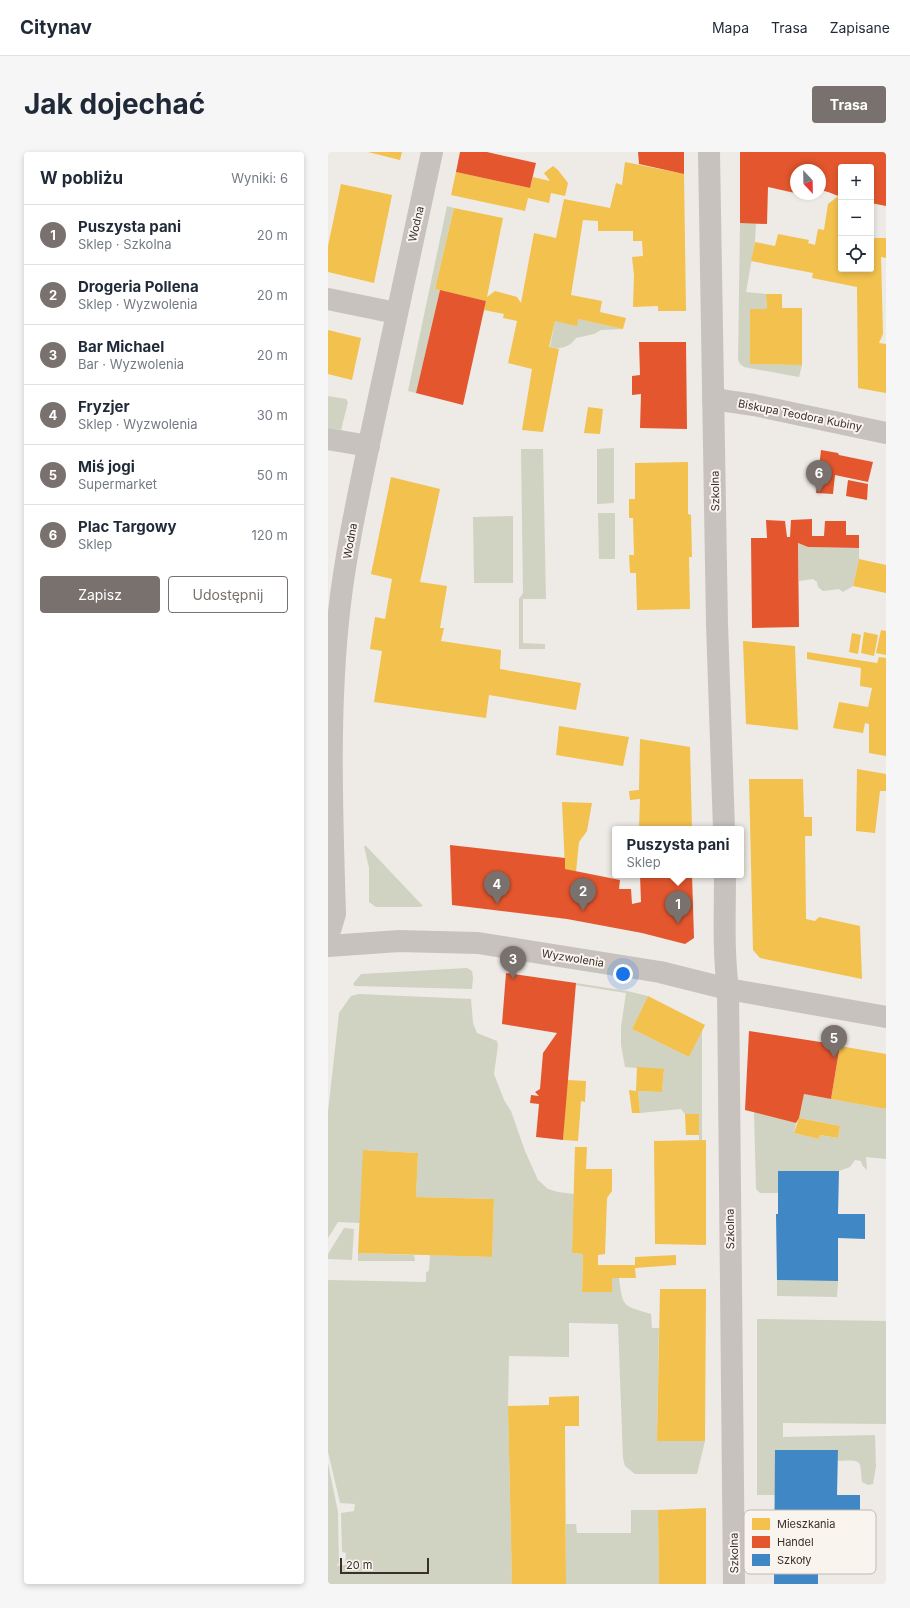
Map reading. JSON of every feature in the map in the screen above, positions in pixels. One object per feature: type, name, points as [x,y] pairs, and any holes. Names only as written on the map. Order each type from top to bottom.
[{"type":"street","name":"Wodna","points":[[328,936],[335,914],[330,734],[333,666],[339,611],[350,539],[368,446],[432,152]]},
{"type":"street","name":"Szkolna","points":[[710,152],[718,656],[724,826]]},
{"type":"street","points":[[328,299],[396,313]]},
{"type":"street","name":"Biskupa Teodora Kubiny","points":[[713,399],[754,405],[886,433]]},
{"type":"street","points":[[328,438],[368,446]]},
{"type":"street","name":"Szkolna","points":[[725,878],[725,950],[728,989],[734,1584]]},
{"type":"street","name":"Wyzwolenia","points":[[328,946],[399,942],[478,943],[660,972],[728,989],[886,1017]]},
{"type":"green space","points":[[447,206],[454,208],[435,289],[440,290],[416,393],[408,391]]},
{"type":"green space","points":[[740,223],[756,223],[755,241],[746,292],[766,294],[767,309],[750,309],[750,364],[802,365],[799,377],[744,367],[738,360]]},
{"type":"green space","points":[[578,319],[623,329],[601,330],[594,334],[576,338],[568,346],[557,348],[550,347],[555,321],[565,323]]},
{"type":"green space","points":[[328,396],[346,399],[348,402],[341,430],[328,428]]},
{"type":"green space","points":[[614,448],[614,503],[597,504],[597,449]]},
{"type":"green space","points":[[521,449],[543,449],[546,599],[523,599],[523,643],[545,644],[545,649],[519,649],[519,599],[523,593]]},
{"type":"green space","points":[[598,513],[615,513],[615,559],[599,559]]},
{"type":"green space","points":[[513,516],[513,583],[474,583],[473,517]]},
{"type":"green space","points":[[798,543],[808,547],[859,548],[859,559],[853,586],[843,592],[839,589],[823,591],[818,587],[817,582],[813,579],[799,581]]},
{"type":"green space","points":[[364,846],[366,846],[423,906],[376,907],[369,902],[369,868]]},
{"type":"green space","points":[[467,968],[472,971],[472,989],[355,986],[353,984],[361,974]]},
{"type":"green space","points":[[576,983],[648,996],[632,1029],[689,1057],[702,1030],[702,1140],[699,1140],[699,1114],[685,1114],[681,1109],[640,1113],[638,1091],[662,1092],[664,1070],[625,1067],[621,1045],[621,1027],[626,993],[575,985]]},
{"type":"green space","points":[[359,994],[471,999],[473,1023],[477,1033],[497,1041],[498,1045],[494,1074],[504,1100],[511,1111],[525,1151],[538,1180],[548,1189],[574,1194],[572,1253],[583,1254],[582,1292],[612,1292],[612,1278],[619,1278],[622,1295],[626,1304],[635,1309],[651,1314],[652,1328],[659,1328],[657,1441],[705,1441],[697,1474],[635,1474],[625,1466],[623,1458],[618,1324],[569,1323],[569,1357],[509,1356],[508,1406],[512,1584],[328,1584],[328,1463],[338,1512],[339,1562],[337,1566],[345,1565],[346,1553],[342,1552],[341,1513],[354,1511],[355,1504],[340,1503],[328,1452],[328,1280],[426,1282],[426,1273],[429,1270],[430,1255],[492,1257],[494,1199],[416,1197],[418,1153],[364,1150],[360,1223],[338,1222],[328,1238],[328,1112],[339,1013],[351,996]]},
{"type":"green space","points":[[804,1094],[886,1109],[886,1159],[866,1157],[867,1170],[862,1165],[861,1161],[855,1160],[850,1167],[839,1171],[778,1171],[778,1193],[760,1193],[756,1189],[754,1112],[796,1123],[794,1133],[819,1139],[820,1135],[838,1138],[840,1126],[799,1118]]},
{"type":"green space","points":[[344,1228],[354,1229],[352,1260],[328,1259],[328,1254]]},
{"type":"green space","points":[[358,1253],[414,1255],[415,1261],[358,1261]]},
{"type":"green space","points":[[777,1280],[838,1281],[837,1297],[777,1296]]},
{"type":"green space","points":[[757,1319],[886,1321],[886,1424],[783,1423],[783,1437],[875,1435],[876,1466],[873,1484],[868,1485],[862,1482],[861,1469],[858,1462],[838,1461],[838,1450],[776,1450],[775,1495],[757,1495]]},
{"type":"green space","points":[[631,1510],[658,1510],[659,1584],[566,1584],[566,1524],[576,1524],[577,1533],[631,1533]]},
{"type":"building: Mieszkania","points":[[368,152],[402,152],[400,160]]},
{"type":"building: Mieszkania","points":[[625,162],[684,174],[686,311],[658,311],[658,306],[633,307],[634,275],[632,257],[643,256],[642,241],[633,241],[633,231],[598,231],[598,221],[583,220],[571,295],[602,301],[600,312],[626,318],[623,329],[578,319],[577,326],[555,321],[549,347],[559,349],[543,432],[522,430],[532,369],[508,363],[517,321],[503,318],[504,314],[484,310],[486,301],[435,289],[454,208],[503,218],[487,297],[495,291],[517,297],[521,303],[534,233],[556,238],[564,199],[610,208],[616,183],[622,185]]},
{"type":"building: Mieszkania","points":[[553,166],[568,183],[565,196],[551,193],[549,203],[528,198],[525,211],[451,195],[456,172],[530,188],[533,177],[550,181],[544,173]]},
{"type":"building: Mieszkania","points":[[341,184],[392,195],[374,283],[328,272],[328,246]]},
{"type":"building: Mieszkania","points":[[838,197],[838,272],[874,272],[874,238],[886,238],[886,258],[881,257],[883,334],[879,343],[886,344],[886,393],[858,388],[857,287],[812,278],[813,273],[751,261],[755,242],[775,246],[778,234],[809,240],[808,243],[815,245],[818,229],[824,230],[828,204]]},
{"type":"building: Mieszkania","points":[[766,294],[782,294],[782,308],[802,308],[802,365],[750,364],[750,309],[767,309]]},
{"type":"building: Mieszkania","points":[[328,330],[361,338],[352,380],[328,374]]},
{"type":"building: Mieszkania","points":[[588,407],[603,409],[600,434],[584,433]]},
{"type":"building: Mieszkania","points":[[688,462],[688,514],[691,515],[692,557],[689,557],[690,609],[637,610],[636,573],[630,573],[629,555],[634,555],[633,518],[629,518],[629,499],[635,499],[635,463]]},
{"type":"building: Mieszkania","points":[[391,477],[440,489],[420,582],[447,586],[440,628],[444,628],[441,641],[501,650],[500,669],[581,683],[576,710],[489,695],[486,718],[374,702],[382,651],[370,649],[375,617],[385,619],[392,579],[371,574]]},
{"type":"building: Mieszkania","points":[[859,559],[886,565],[886,593],[853,586]]},
{"type":"building: Mieszkania","points":[[881,630],[886,631],[886,655],[876,653]]},
{"type":"building: Mieszkania","points":[[864,632],[878,635],[874,656],[861,653]]},
{"type":"building: Mieszkania","points":[[852,633],[861,635],[858,654],[849,652]]},
{"type":"building: Mieszkania","points":[[743,641],[795,646],[798,730],[746,724]]},
{"type":"building: Mieszkania","points":[[807,652],[877,663],[879,657],[886,658],[886,756],[869,753],[869,724],[865,723],[863,733],[833,728],[839,702],[868,707],[872,688],[860,686],[861,668],[807,659]]},
{"type":"building: Mieszkania","points":[[559,726],[629,737],[623,766],[556,755]]},
{"type":"building: Mieszkania","points":[[640,739],[690,747],[692,826],[639,826],[640,799],[630,800],[629,791],[639,790]]},
{"type":"building: Mieszkania","points":[[857,769],[886,774],[886,791],[880,791],[875,833],[856,831]]},
{"type":"building: Mieszkania","points":[[749,779],[803,779],[804,817],[812,817],[812,836],[805,836],[806,919],[815,921],[819,917],[860,926],[862,979],[760,958],[753,950]]},
{"type":"building: Mieszkania","points":[[562,802],[592,803],[587,831],[579,842],[576,872],[565,869]]},
{"type":"building: Mieszkania","points":[[648,996],[705,1025],[689,1057],[632,1029]]},
{"type":"building: Mieszkania","points":[[840,1046],[886,1054],[886,1109],[831,1099]]},
{"type":"building: Mieszkania","points":[[637,1067],[664,1069],[662,1092],[638,1091],[640,1113],[632,1113],[629,1090],[636,1091]]},
{"type":"building: Mieszkania","points":[[567,1080],[586,1081],[585,1102],[581,1101],[578,1141],[563,1140]]},
{"type":"building: Mieszkania","points":[[685,1114],[699,1114],[699,1135],[686,1135]]},
{"type":"building: Mieszkania","points":[[799,1118],[840,1126],[838,1138],[820,1135],[819,1139],[794,1133]]},
{"type":"building: Mieszkania","points":[[706,1140],[706,1245],[655,1244],[654,1141]]},
{"type":"building: Mieszkania","points":[[575,1147],[587,1147],[586,1169],[612,1169],[612,1191],[607,1198],[605,1254],[598,1255],[598,1265],[635,1265],[635,1257],[676,1255],[676,1265],[635,1268],[636,1278],[612,1278],[612,1292],[582,1292],[583,1254],[572,1253]]},
{"type":"building: Mieszkania","points":[[363,1150],[418,1153],[416,1197],[494,1199],[492,1257],[358,1253]]},
{"type":"building: Mieszkania","points":[[660,1289],[706,1289],[705,1441],[657,1441]]},
{"type":"building: Mieszkania","points":[[579,1396],[579,1426],[565,1426],[566,1584],[512,1584],[508,1406],[549,1405],[549,1397]]},
{"type":"building: Mieszkania","points":[[706,1508],[706,1584],[659,1584],[658,1510]]},
{"type":"building: Handel","points":[[460,152],[487,152],[536,163],[530,188],[456,172]]},
{"type":"building: Handel","points":[[638,152],[684,152],[684,174],[639,164]]},
{"type":"building: Handel","points":[[740,152],[886,152],[886,206],[874,204],[874,164],[838,164],[838,196],[826,192],[826,164],[790,164],[790,192],[768,187],[767,224],[740,223]]},
{"type":"building: Handel","points":[[440,290],[486,301],[463,405],[416,393]]},
{"type":"building: Handel","points":[[639,342],[686,342],[687,429],[640,428],[641,394],[632,395],[632,376],[640,375]]},
{"type":"building: Handel","points":[[821,450],[873,462],[868,482],[835,475],[833,494],[816,493]]},
{"type":"building: Handel","points":[[848,480],[868,484],[867,500],[846,496]]},
{"type":"building: Handel","points":[[812,519],[812,536],[824,536],[825,521],[846,521],[846,535],[859,535],[859,548],[808,547],[798,543],[799,627],[752,628],[751,538],[767,538],[766,520],[785,521],[787,537],[790,537],[791,520]]},
{"type":"building: Handel","points":[[450,845],[565,858],[565,869],[620,880],[619,889],[631,889],[632,904],[641,902],[640,878],[692,878],[694,938],[685,944],[642,933],[567,919],[452,905]]},
{"type":"building: Handel","points":[[506,973],[576,983],[563,1140],[536,1137],[539,1104],[530,1103],[531,1095],[539,1096],[535,1092],[540,1089],[543,1053],[557,1033],[502,1024]]},
{"type":"building: Handel","points":[[749,1031],[840,1045],[831,1099],[804,1094],[799,1118],[796,1123],[745,1110]]},
{"type":"building: Szkoły","points":[[778,1171],[839,1171],[838,1214],[865,1214],[865,1239],[838,1238],[838,1281],[777,1280],[776,1214],[778,1214]]},
{"type":"building: Szkoły","points":[[775,1450],[838,1450],[837,1495],[860,1495],[860,1510],[775,1510]]},
{"type":"building: Szkoły","points":[[774,1574],[818,1574],[818,1584],[774,1584]]},
{"type":"place","name":"Plac Targowy","points":[[819,493]]},
{"type":"place","name":"Fryzjer","points":[[497,904]]},
{"type":"place","name":"Drogeria Pollena","points":[[583,911]]},
{"type":"place","name":"Puszysta pani","points":[[678,924]]},
{"type":"place","name":"Bar Michael","points":[[513,979]]},
{"type":"place","name":"Miś jogi","points":[[834,1058]]}]
